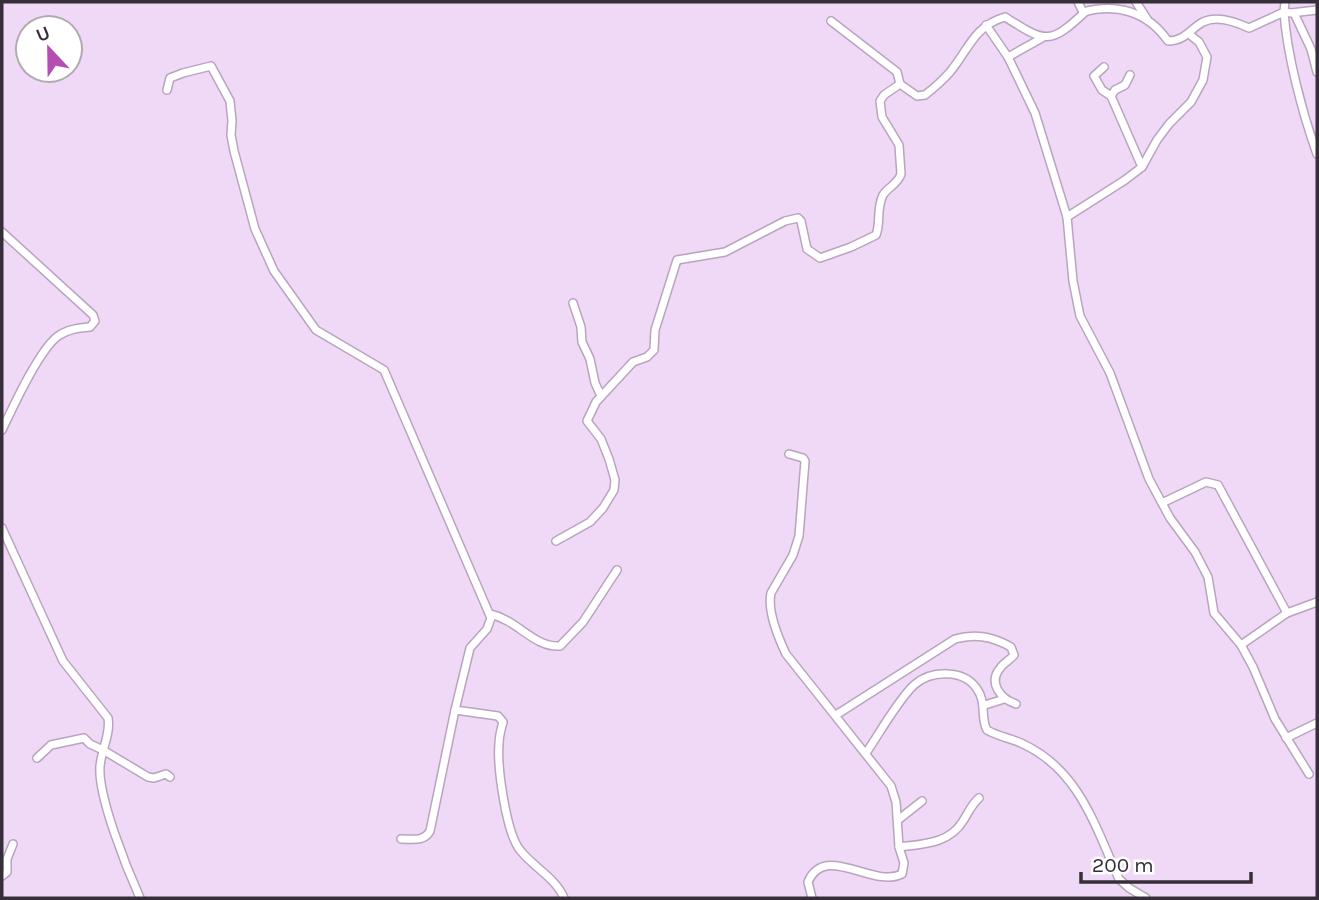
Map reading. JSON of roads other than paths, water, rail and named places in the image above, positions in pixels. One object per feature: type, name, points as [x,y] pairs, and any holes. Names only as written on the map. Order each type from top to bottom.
[{"type":"street","points":[[1078,2],[1080,10],[1085,12]]},
{"type":"street","points":[[1136,2],[1148,21]]},
{"type":"street","points":[[1284,2],[1285,29],[1296,81],[1317,154]]},
{"type":"street","points":[[831,21],[897,72],[900,84],[917,96],[925,95],[951,71],[961,53],[986,25],[1005,18],[1036,37],[1043,38],[1067,29],[1093,8],[1111,7],[1125,10],[1158,26],[1168,41],[1179,40],[1205,21],[1225,20],[1249,28],[1284,12],[1317,10]]},
{"type":"street","points":[[1294,13],[1311,49],[1317,72]]},
{"type":"street","points":[[986,25],[1009,57],[1033,106],[1067,217],[1073,281],[1080,316],[1110,373],[1149,479],[1208,577],[1214,613],[1241,645],[1286,738],[1308,774]]},
{"type":"street","points":[[1067,217],[1142,167],[1169,124],[1191,102],[1203,80],[1207,57],[1199,42],[1189,34]]},
{"type":"street","points":[[1009,57],[1043,38]]},
{"type":"street","points":[[167,90],[170,78],[211,66],[230,101],[234,151],[255,229],[274,271],[316,330],[384,370],[490,614],[486,629],[470,648],[430,831],[427,837],[422,839],[401,839]]},
{"type":"street","points":[[1104,67],[1094,76],[1102,90],[1111,96],[1142,167]]},
{"type":"street","points":[[1111,96],[1115,90],[1125,85],[1130,75]]},
{"type":"street","points":[[556,541],[590,522],[614,490],[615,480],[609,459],[601,439],[587,421],[590,410],[632,362],[647,357],[654,350],[655,330],[677,260],[725,252],[793,218],[801,221],[807,249],[820,258],[876,235],[877,216],[883,195],[901,178],[899,145],[882,117],[880,101],[900,84]]},
{"type":"street","points":[[2,232],[93,315],[95,321],[90,327],[64,332],[51,343],[2,430]]},
{"type":"street","points":[[573,303],[578,313],[582,342],[601,396]]},
{"type":"street","points":[[789,454],[805,461],[799,536],[793,555],[771,593],[771,606],[779,637],[786,653],[891,786],[896,802],[904,863],[903,872],[884,879],[844,866],[824,867],[810,877],[808,889],[811,898]]},
{"type":"street","points":[[1162,503],[1206,482],[1218,485],[1287,612]]},
{"type":"street","points":[[2,528],[63,661],[108,718],[100,766],[101,786],[127,869],[140,898]]},
{"type":"street","points":[[490,614],[503,617],[546,645],[560,646],[583,622],[617,570]]},
{"type":"street","points":[[1241,645],[1287,612],[1317,602]]},
{"type":"street","points":[[836,715],[955,639],[969,635],[988,637],[1013,650],[1014,654],[1001,666],[996,678],[997,688],[1004,699],[1016,704]]},
{"type":"street","points":[[866,753],[910,690],[923,680],[959,674],[976,687],[985,705],[984,724],[987,730],[1022,743],[1040,754],[1061,770],[1075,786],[1119,878],[1146,898]]},
{"type":"street","points":[[985,705],[1004,699]]},
{"type":"street","points":[[455,710],[491,715],[502,722],[498,745],[499,772],[511,833],[518,848],[554,883],[564,898]]},
{"type":"street","points":[[1286,738],[1317,723]]},
{"type":"street","points":[[37,758],[51,745],[84,738],[148,777],[166,774],[170,777]]},
{"type":"street","points":[[900,847],[933,843],[947,838],[963,822],[972,805],[979,799]]},
{"type":"street","points":[[898,820],[922,801]]},
{"type":"street","points":[[2,876],[7,872],[7,859],[13,844]]}]
